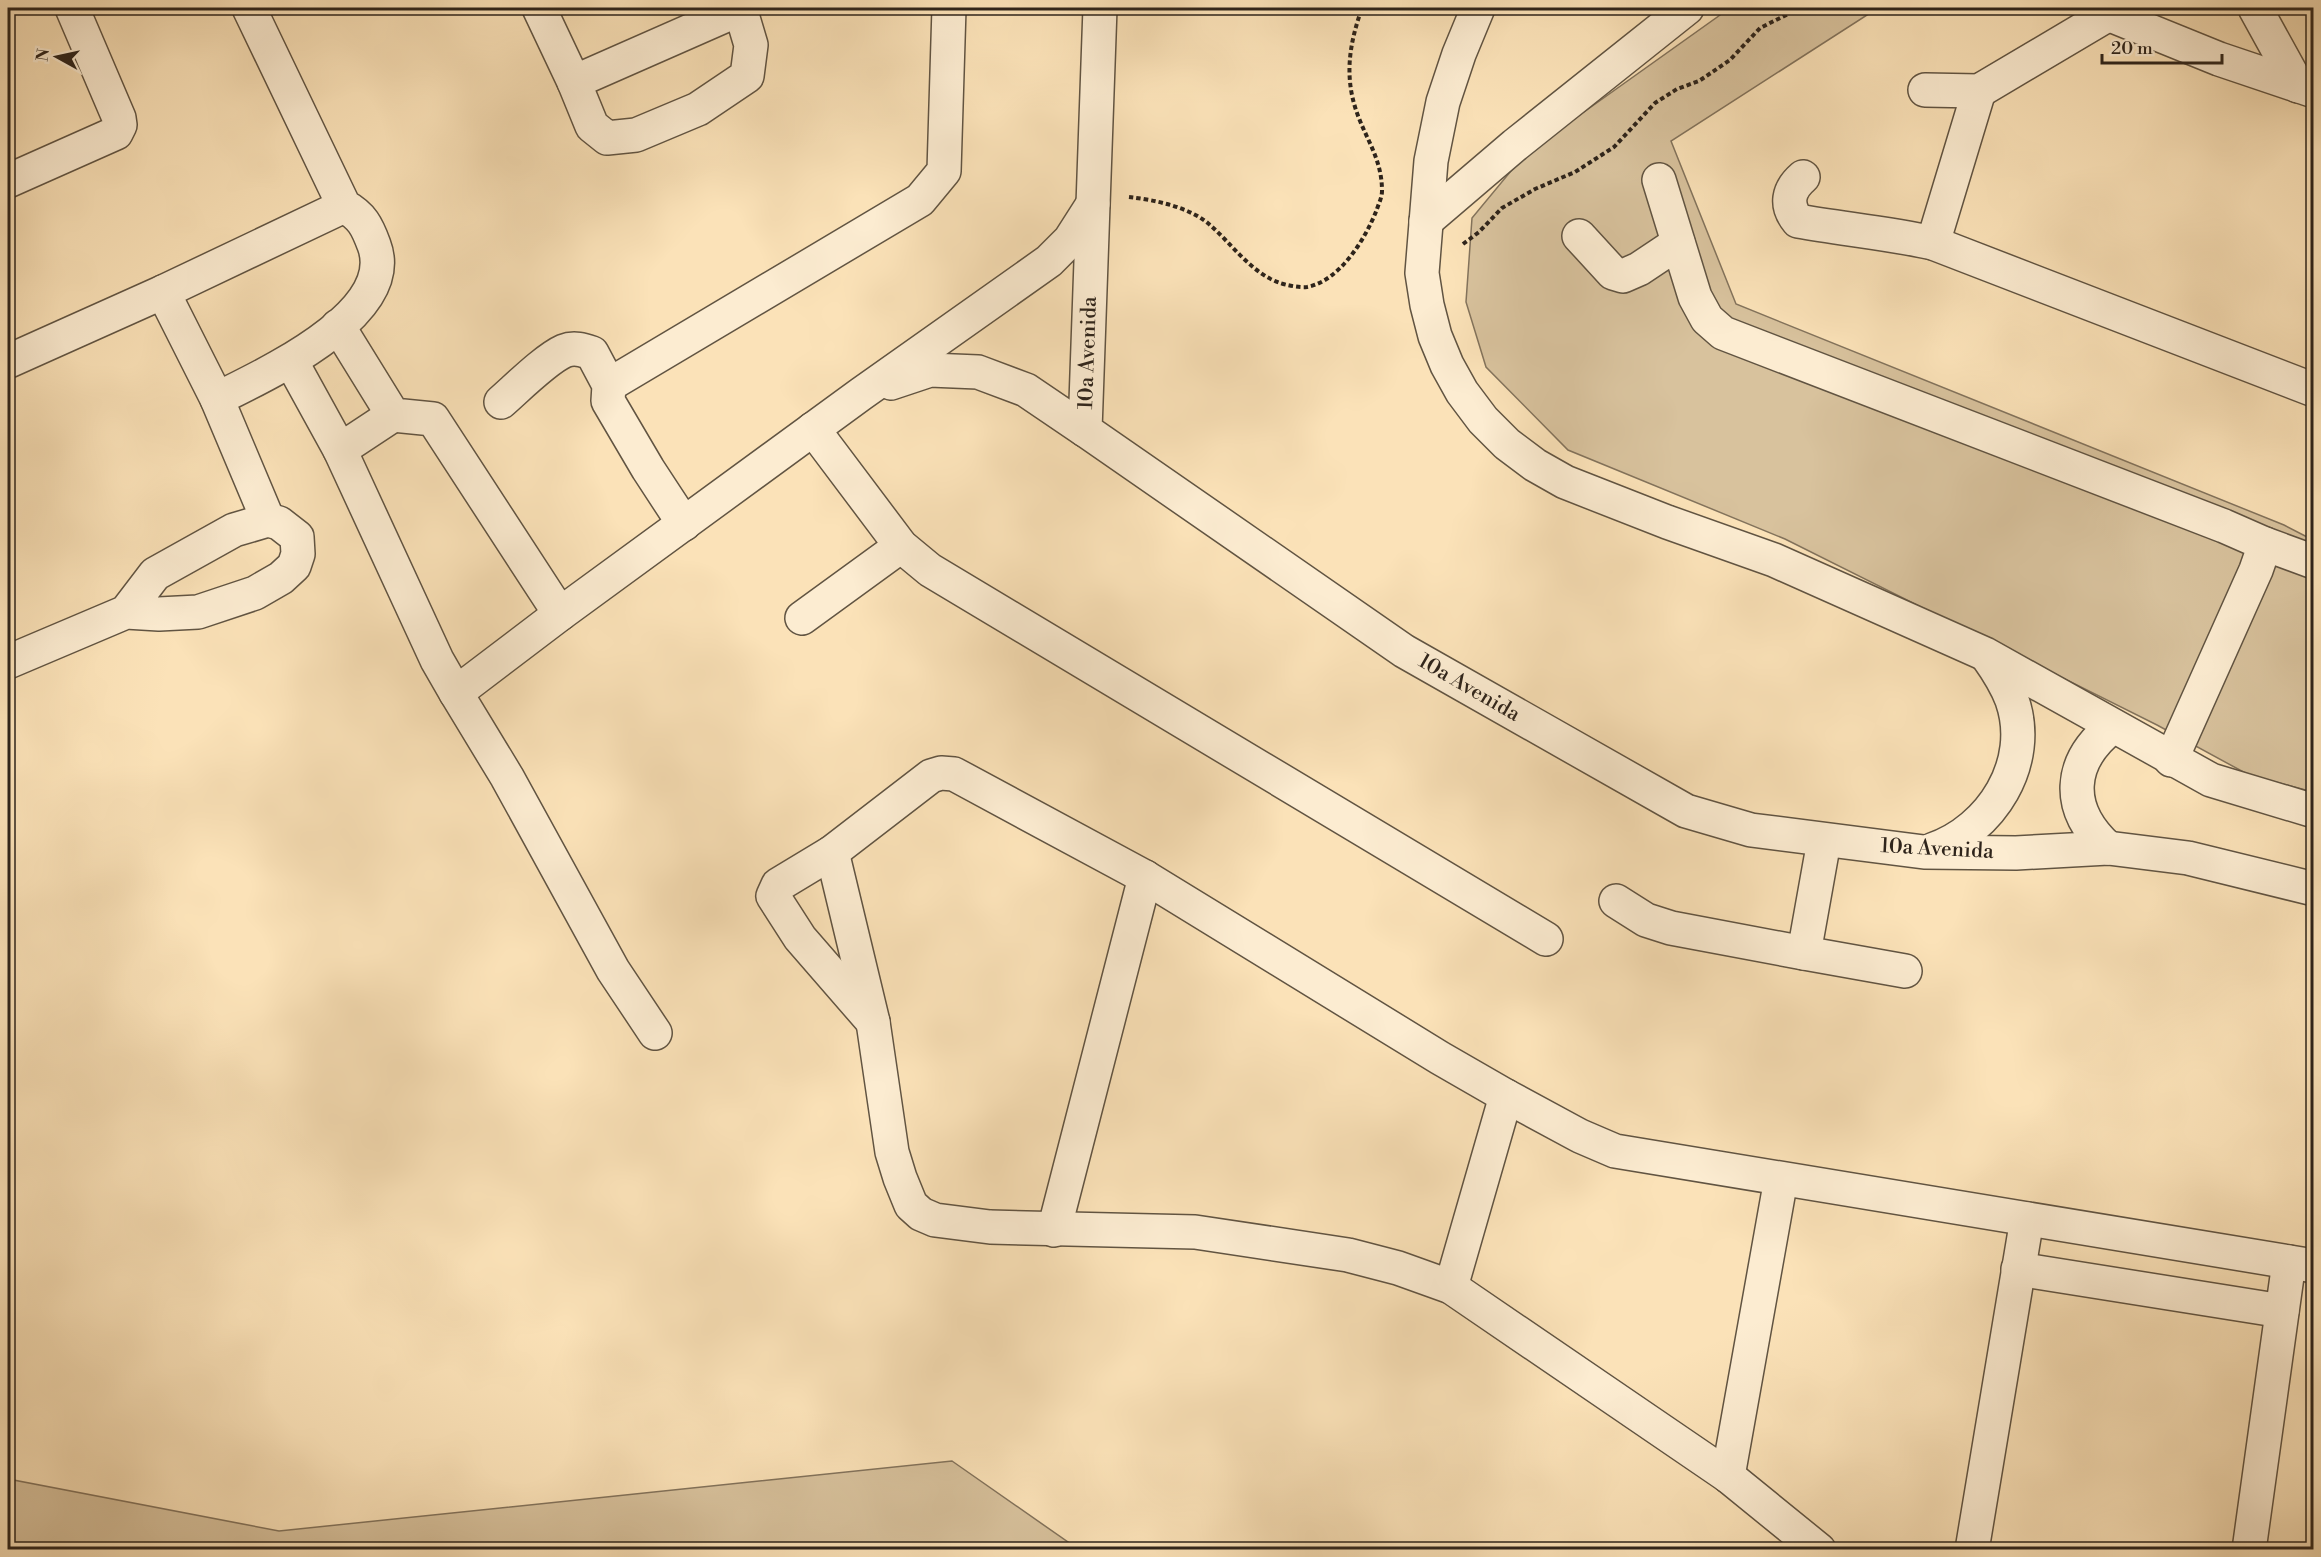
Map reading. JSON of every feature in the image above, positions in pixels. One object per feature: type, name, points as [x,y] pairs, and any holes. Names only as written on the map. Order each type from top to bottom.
[{"type":"street","points":[[8,180],[117,133],[120,125],[119,117],[72,8]]},
{"type":"street","points":[[217,399],[291,361],[338,326],[356,310],[371,288],[376,270],[376,251],[365,221],[344,206],[249,8]]},
{"type":"street","points":[[539,8],[592,126],[607,138],[636,135],[698,110],[747,76],[752,45],[740,8],[574,82]]},
{"type":"street","points":[[609,385],[920,200],[944,171],[949,8]]},
{"type":"street","name":"10a Avenida","points":[[1100,8],[1085,430],[1404,651],[1686,811],[1751,830],[1924,852],[2016,853],[2108,848],[2188,858],[2313,889]]},
{"type":"street","points":[[1478,8],[1443,102],[1431,161],[1422,273],[1435,336],[1462,392],[1491,428],[1535,465],[1565,482],[1774,560],[1985,654],[2171,760],[2211,780],[2313,811]]},
{"type":"street","points":[[1426,221],[1515,145],[1687,8]]},
{"type":"street","points":[[2254,8],[2306,89]]},
{"type":"street","points":[[1925,90],[1979,91],[2114,11],[2219,59],[2306,89]]},
{"type":"street","points":[[1933,243],[1979,91]]},
{"type":"street","points":[[1803,177],[1794,185],[1790,196],[1792,214],[1798,221],[1840,229],[1902,236],[1933,243],[2313,390]]},
{"type":"street","points":[[1659,180],[1695,297],[1707,319],[1723,333],[2313,562]]},
{"type":"street","points":[[456,693],[861,394],[1049,261],[1070,240],[1095,198]]},
{"type":"street","points":[[8,360],[163,292],[344,206]]},
{"type":"street","points":[[1579,236],[1613,273],[1623,276],[1678,243]]},
{"type":"street","points":[[163,292],[217,399],[268,520]]},
{"type":"street","points":[[338,326],[393,415]]},
{"type":"street","points":[[501,402],[550,360],[565,351],[579,349],[592,353],[609,385],[608,401],[684,524]]},
{"type":"street","points":[[291,361],[340,450],[437,660],[507,777],[614,970],[655,1033]]},
{"type":"street","points":[[861,394],[930,370],[978,372],[1026,390],[1085,430]]},
{"type":"street","points":[[340,450],[393,415],[432,419],[560,614]]},
{"type":"street","points":[[813,429],[901,546],[930,570],[1546,939]]},
{"type":"street","points":[[8,662],[126,612],[159,614],[198,612],[255,593],[281,578],[294,566],[298,554],[297,537],[279,523],[268,520],[234,530],[155,574],[126,612]]},
{"type":"street","points":[[2171,760],[2256,570],[2265,544]]},
{"type":"street","points":[[802,618],[901,546]]},
{"type":"street","points":[[1924,852],[1950,843],[1974,828],[1993,808],[2010,775],[2015,757],[2017,730],[2013,702],[2002,677],[1985,654]]},
{"type":"street","points":[[2108,848],[2094,836],[2085,821],[2078,803],[2077,786],[2080,768],[2088,751],[2099,737],[2113,726]]},
{"type":"street","points":[[873,1022],[800,938],[773,896],[778,885],[831,853],[931,776],[941,773],[954,774],[1145,877],[1506,1096],[1580,1136],[1615,1151],[2301,1264],[2282,1311],[2249,1550]]},
{"type":"street","points":[[1803,953],[1824,841]]},
{"type":"street","points":[[831,853],[873,1022],[892,1152],[911,1205],[921,1214],[934,1220],[990,1227],[1195,1232],[1348,1255],[1398,1268],[1451,1287],[1728,1476],[1819,1550]]},
{"type":"street","points":[[1054,1230],[1145,877]]},
{"type":"street","points":[[1616,901],[1646,920],[1671,928],[1905,971]]},
{"type":"street","points":[[1451,1287],[1506,1096]]},
{"type":"street","points":[[1728,1476],[1781,1179]]},
{"type":"street","points":[[1972,1550],[2026,1219]]},
{"type":"street","points":[[2018,1269],[2282,1311]]},
{"type":"path","points":[[1095,198],[1154,200],[1179,208],[1209,223],[1258,270],[1280,283],[1306,288],[1332,275],[1353,254],[1370,227],[1382,193],[1379,165],[1356,110],[1347,68],[1352,35],[1362,8]]},
{"type":"path","points":[[1422,273],[1479,232],[1503,208],[1535,189],[1575,172],[1614,147],[1655,103],[1677,89],[1699,81],[1730,60],[1760,28],[1800,8]]},
{"type":"shaded area","points":[[1730,8],[1878,8],[1671,141],[1736,304],[2284,525],[2313,540],[2313,792],[2249,775],[2157,725],[1785,539],[1568,450],[1486,367],[1466,302],[1472,218],[1525,154]]},
{"type":"shaded area","points":[[952,1461],[1078,1549],[8,1549],[8,1479],[279,1531]]}]
